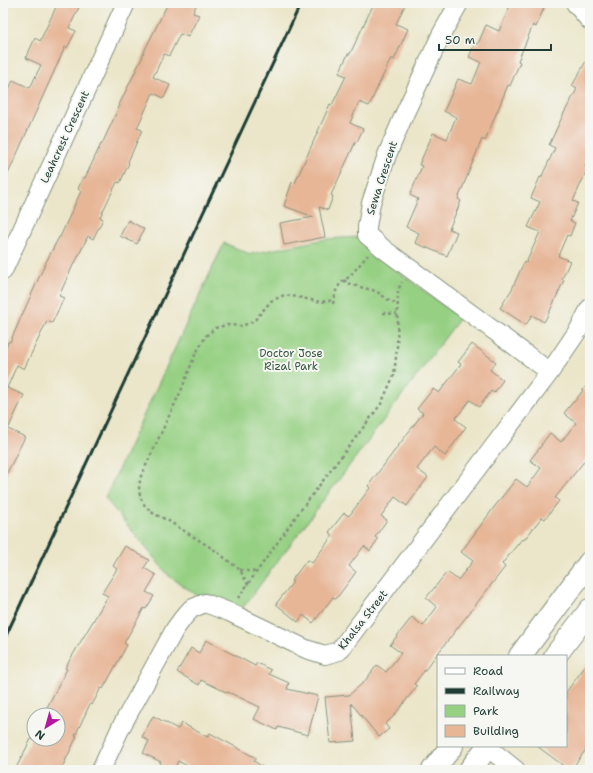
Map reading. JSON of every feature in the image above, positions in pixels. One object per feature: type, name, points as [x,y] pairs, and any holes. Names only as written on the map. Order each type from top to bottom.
[{"type":"street","name":"Leahcrest Crescent","points":[[3,271],[126,3]]},
{"type":"street","name":"Sewa Crescent","points":[[459,3],[438,41],[387,155],[371,203],[366,227],[367,235],[385,250],[550,372]]},
{"type":"street","points":[[575,3],[590,21]]},
{"type":"street","name":"Khalsa Street","points":[[101,770],[121,727],[175,629],[191,609],[205,603],[229,612],[306,649],[325,655],[339,651],[550,372],[579,330],[590,308]]},
{"type":"street","points":[[521,655],[590,562]]},
{"type":"street","points":[[556,655],[590,610]]},
{"type":"street","points":[[433,770],[451,747]]},
{"type":"street","points":[[470,770],[486,747]]},
{"type":"street","points":[[488,747],[516,770]]},
{"type":"path","points":[[248,585],[240,570],[216,552],[154,514],[145,506],[140,497],[139,486],[141,476],[181,391],[195,355],[206,336],[215,328],[227,325],[242,326],[254,321],[271,301],[284,295],[297,296],[321,302],[334,302],[336,291],[341,282],[354,272],[377,244]]},
{"type":"path","points":[[229,612],[297,515],[381,404],[394,375],[397,348],[399,288],[400,284],[412,270]]},
{"type":"path","points":[[344,280],[347,283],[376,291],[390,301],[398,304]]},
{"type":"path","points":[[383,313],[397,314]]},
{"type":"path","points":[[240,570],[256,572]]},
{"type":"green space","name":"Doctor Jose Rizal Park","points":[[360,237],[368,249],[460,318],[242,609],[215,597],[204,595],[198,596],[169,576],[105,498],[224,243],[250,254],[326,239]]},
{"type":"building","points":[[58,3],[81,3],[69,28],[76,31],[67,48],[65,47],[3,185],[3,103],[13,80],[30,88],[41,65],[26,58],[35,38],[40,41]]},
{"type":"building","points":[[168,3],[197,3],[193,13],[199,15],[188,37],[180,34],[169,56],[164,54],[153,77],[170,85],[164,98],[153,93],[137,128],[142,130],[128,162],[129,163],[120,183],[117,182],[100,217],[103,219],[93,239],[88,236],[74,263],[59,296],[64,298],[52,323],[47,321],[24,369],[17,365],[7,388],[24,395],[8,429],[25,437],[3,481],[3,353],[8,342],[10,342],[46,262],[60,237],[81,191],[78,189],[83,177],[85,178],[102,144]]},
{"type":"building","points":[[374,3],[406,3],[396,24],[408,29],[394,60],[391,58],[369,106],[359,102],[350,123],[363,129],[331,195],[333,196],[328,210],[319,207],[325,237],[284,245],[280,223],[314,217],[284,206],[292,182],[295,183],[330,104],[332,105],[346,76],[339,73],[348,54],[350,54]]},
{"type":"building","points":[[511,3],[546,3],[536,27],[533,25],[518,61],[520,62],[510,86],[508,85],[485,141],[482,139],[458,199],[461,201],[449,229],[457,232],[447,256],[415,243],[419,233],[406,227],[418,199],[410,195],[422,166],[419,165],[433,133],[447,139],[456,117],[444,111],[458,79],[472,84],[481,62],[469,57],[475,43],[478,44],[486,25],[499,31]]},
{"type":"building","points":[[590,54],[590,155],[585,167],[588,168],[573,201],[578,203],[570,221],[575,223],[570,236],[567,235],[558,256],[570,261],[562,279],[564,280],[544,322],[532,315],[526,325],[500,308],[512,289],[524,262],[526,263],[540,232],[528,227],[540,202],[531,198],[555,148],[549,145],[577,89],[572,86]]},
{"type":"building","points":[[128,220],[144,229],[137,244],[120,236]]},
{"type":"building","points":[[472,344],[496,362],[490,370],[503,380],[494,393],[491,391],[479,407],[470,400],[455,419],[466,427],[445,456],[434,447],[417,469],[428,477],[407,506],[395,497],[381,516],[387,520],[375,537],[378,539],[370,551],[364,546],[349,566],[356,572],[336,599],[333,597],[313,623],[303,615],[298,622],[276,604],[293,582],[291,581],[307,560],[312,563],[333,535],[329,532],[344,513],[349,516],[370,488],[368,486],[423,413],[417,409],[433,389],[439,393],[461,364],[458,362]]},
{"type":"building","points":[[590,381],[590,454],[555,498],[559,501],[545,519],[542,517],[524,540],[522,539],[502,564],[505,567],[414,684],[417,686],[393,717],[385,724],[389,729],[379,737],[351,703],[355,741],[330,743],[325,697],[349,695],[364,682],[377,665],[386,672],[401,653],[390,645],[412,617],[423,626],[437,607],[426,598],[447,572],[458,580],[473,561],[461,552],[495,506],[516,479],[527,487],[541,468],[530,460],[550,433],[561,442],[576,423],[564,413]]},
{"type":"building","points":[[125,546],[149,560],[144,568],[156,575],[146,592],[154,596],[146,609],[144,608],[124,643],[127,645],[103,689],[101,688],[92,705],[90,704],[61,770],[15,770],[27,747],[66,747],[66,707],[47,707],[67,669],[65,668],[108,596],[102,593],[117,569],[113,566]]},
{"type":"building","points":[[206,640],[255,666],[257,663],[271,670],[269,674],[289,683],[287,689],[318,696],[308,735],[278,727],[277,730],[254,719],[260,707],[201,680],[199,685],[177,672],[191,648],[199,653]]},
{"type":"building","points":[[590,660],[590,744],[571,770],[538,747],[567,747],[567,691]]},
{"type":"building","points":[[153,716],[178,729],[182,723],[207,737],[210,733],[256,758],[254,761],[267,770],[195,770],[178,761],[174,770],[171,770],[160,764],[161,762],[143,753],[149,741],[142,737]]},
{"type":"railway","points":[[3,642],[301,3]]}]
